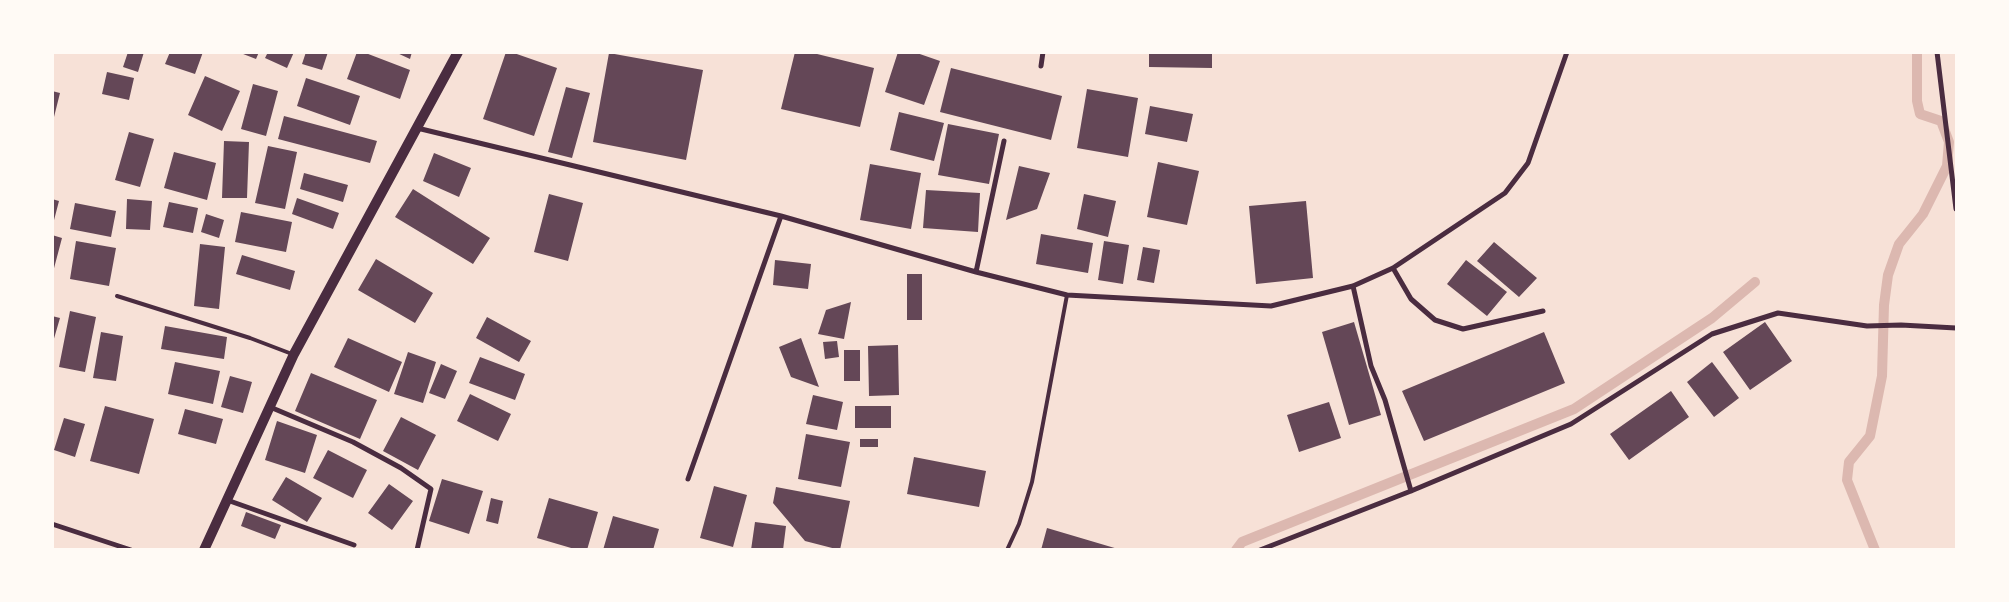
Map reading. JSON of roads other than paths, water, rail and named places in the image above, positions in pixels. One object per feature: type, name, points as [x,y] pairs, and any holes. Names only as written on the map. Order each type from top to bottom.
[{"type":"main road","points":[[204,550],[294,354],[458,52]]},
{"type":"street","points":[[1041,66],[1044,52]]},
{"type":"street","points":[[416,128],[782,216],[976,272],[1067,295],[1271,306],[1353,286],[1392,268],[1505,193],[1528,163],[1567,52]]},
{"type":"street","points":[[1937,52],[1956,209]]},
{"type":"street","points":[[976,272],[1004,141]]},
{"type":"street","points":[[688,478],[782,216]]},
{"type":"street","points":[[1392,268],[1411,298],[1435,320],[1463,329],[1543,311]]},
{"type":"street","points":[[1353,286],[1372,366],[1385,400],[1411,491]]},
{"type":"street","points":[[1260,550],[1411,491],[1571,424],[1712,334],[1778,313],[1867,326],[1901,325],[1956,328]]},
{"type":"street","points":[[270,406],[353,442],[401,468],[431,489],[417,550]]},
{"type":"street","points":[[226,500],[354,545]]},
{"type":"street","points":[[52,524],[132,550]]},
{"type":"lane","points":[[1008,550],[1019,524],[1032,482],[1067,295]]},
{"type":"lane","points":[[117,296],[250,338],[294,354]]},
{"type":"waterway","points":[[1875,550],[1847,480],[1849,462],[1870,436],[1882,376],[1884,305],[1888,275],[1899,244],[1923,214],[1947,166],[1949,142],[1941,121],[1920,114],[1917,101],[1917,52]]},
{"type":"waterway","points":[[1236,550],[1242,542],[1574,409],[1712,318],[1755,282]]}]
